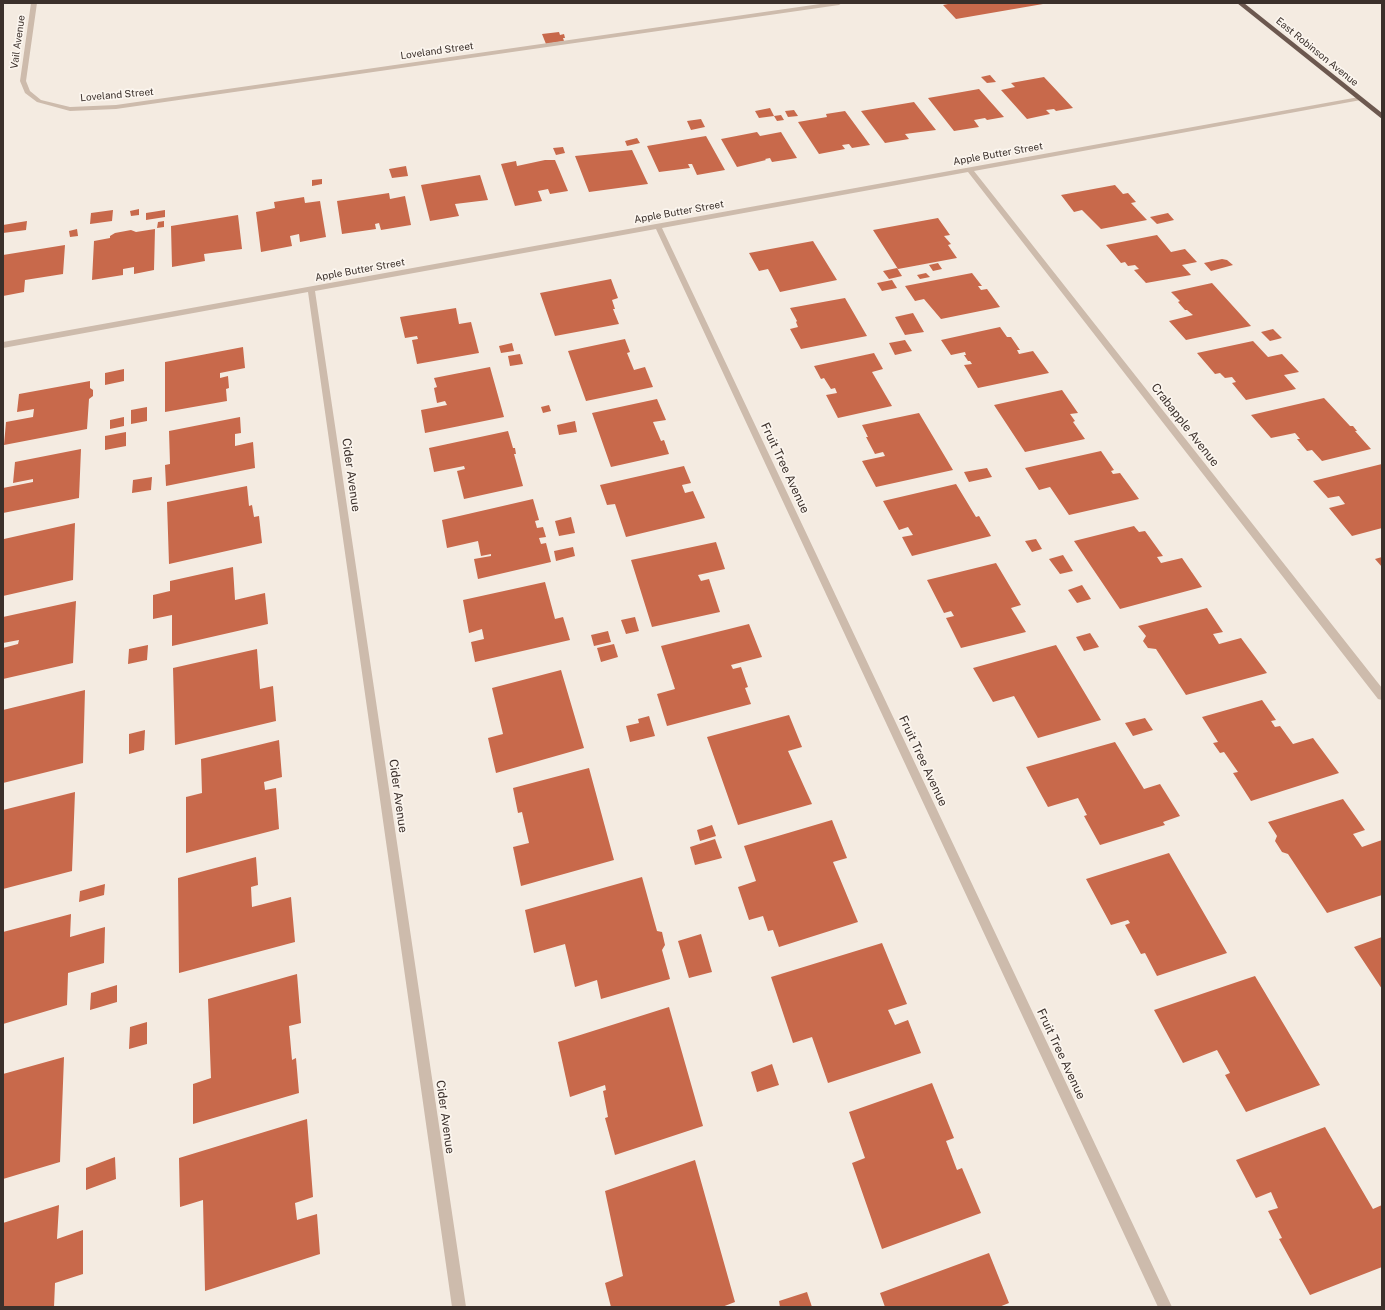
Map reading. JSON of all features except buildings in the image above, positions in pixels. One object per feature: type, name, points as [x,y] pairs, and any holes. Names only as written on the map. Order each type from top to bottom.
[{"type":"highway","name":"East Robinson Avenue","points":[[1240,3],[1382,117]]},
{"type":"street","name":"Vail Avenue","points":[[34,3],[23,81],[27,92],[39,101]]},
{"type":"street","name":"Loveland Street","points":[[39,101],[70,109],[116,107],[839,3]]},
{"type":"street","name":"Apple Butter Street","points":[[3,345],[1359,99]]},
{"type":"street","name":"Crabapple Avenue","points":[[969,169],[1382,696]]},
{"type":"street","name":"Fruit Tree Avenue","points":[[658,226],[1165,1307]]},
{"type":"street","name":"Cider Avenue","points":[[311,289],[459,1307]]}]
